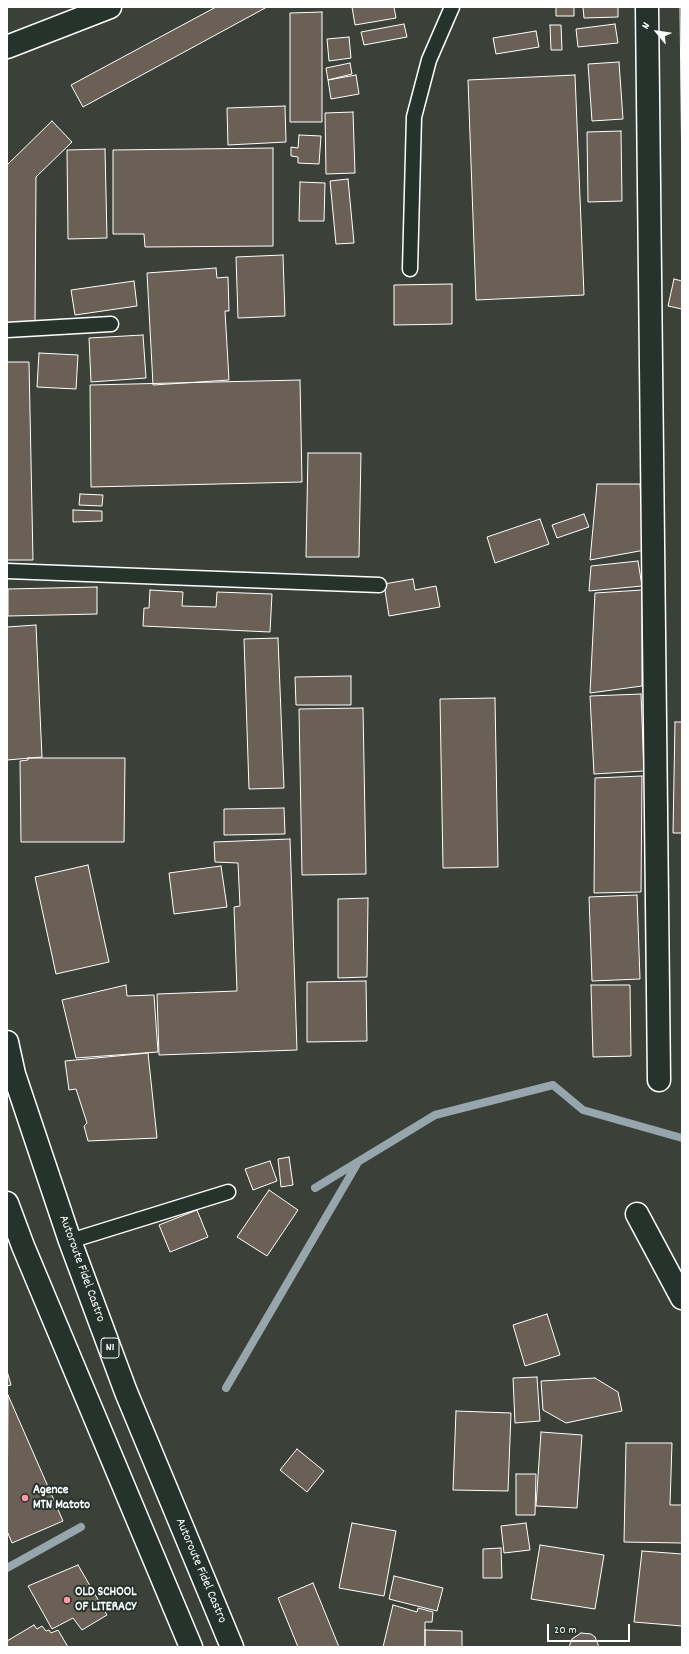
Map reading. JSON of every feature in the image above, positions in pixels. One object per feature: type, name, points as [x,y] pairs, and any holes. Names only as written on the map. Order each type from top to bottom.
[{"type":"main road","points":[[7,47],[110,7]]},
{"type":"main road","points":[[647,7],[659,1080]]},
{"type":"main road","name":"Autoroute Fidel Castro","points":[[7,1042],[14,1074],[70,1241],[126,1392],[232,1647]]},
{"type":"main road","points":[[7,1204],[23,1246],[191,1647]]},
{"type":"main road","points":[[637,1214],[682,1298]]},
{"type":"lane","points":[[410,269],[414,118],[429,60],[452,7]]},
{"type":"lane","points":[[7,330],[111,324]]},
{"type":"lane","points":[[7,571],[379,585]]},
{"type":"lane","points":[[70,1241],[228,1192]]},
{"type":"building","points":[[216,7],[267,7],[83,107],[71,85]]},
{"type":"building","points":[[352,7],[394,7],[396,18],[355,25]]},
{"type":"building","points":[[556,7],[574,7],[574,16],[556,16]]},
{"type":"building","points":[[583,7],[618,7],[618,17],[584,18]]},
{"type":"building","points":[[680,7],[682,7],[682,187]]},
{"type":"building","points":[[322,12],[322,122],[290,122],[290,13]]},
{"type":"building","points":[[404,24],[407,37],[364,45],[361,32]]},
{"type":"building","points":[[615,24],[618,43],[578,47],[576,29]]},
{"type":"building","points":[[550,25],[561,25],[562,50],[551,50]]},
{"type":"building","points":[[536,31],[539,47],[496,54],[493,38]]},
{"type":"building","points":[[349,37],[351,58],[329,61],[327,39]]},
{"type":"building","points":[[619,62],[623,119],[592,121],[588,64]]},
{"type":"building","points":[[350,63],[352,74],[328,80],[326,68]]},
{"type":"building","points":[[356,75],[359,94],[331,99],[328,80]]},
{"type":"building","points":[[575,75],[584,295],[476,300],[468,80]]},
{"type":"building","points":[[285,106],[286,142],[228,145],[227,108]]},
{"type":"building","points":[[353,112],[355,173],[326,174],[325,113]]},
{"type":"building","points":[[52,121],[72,142],[36,177],[35,324],[7,323],[7,165]]},
{"type":"building","points":[[621,131],[622,201],[588,202],[587,132]]},
{"type":"building","points":[[299,135],[321,136],[319,164],[298,163],[298,157],[291,156],[291,147],[298,148]]},
{"type":"building","points":[[273,148],[273,246],[145,247],[144,234],[113,234],[113,150]]},
{"type":"building","points":[[105,149],[107,238],[68,239],[67,150]]},
{"type":"building","points":[[348,179],[354,243],[336,244],[330,181]]},
{"type":"building","points":[[300,182],[325,183],[324,221],[299,221]]},
{"type":"building","points":[[283,255],[285,316],[238,318],[236,257]]},
{"type":"building","points":[[216,268],[217,278],[228,277],[229,311],[225,311],[229,380],[153,385],[147,273]]},
{"type":"building","points":[[674,279],[682,281],[682,309],[668,306]]},
{"type":"building","points":[[134,281],[137,306],[75,315],[71,290]]},
{"type":"building","points":[[452,284],[452,324],[394,325],[394,285]]},
{"type":"building","points":[[143,335],[146,378],[91,382],[89,338]]},
{"type":"building","points":[[39,353],[78,355],[76,389],[37,387]]},
{"type":"building","points":[[7,362],[29,362],[33,560],[7,560]]},
{"type":"building","points":[[300,380],[302,482],[91,487],[90,385]]},
{"type":"building","points":[[308,453],[361,453],[359,557],[306,557]]},
{"type":"building","points":[[597,484],[640,484],[645,550],[590,560]]},
{"type":"building","points":[[80,494],[103,495],[102,506],[79,505]]},
{"type":"building","points":[[73,510],[102,511],[102,521],[73,522]]},
{"type":"building","points":[[584,514],[589,527],[557,538],[552,525]]},
{"type":"building","points":[[540,519],[549,544],[495,563],[487,537]]},
{"type":"building","points":[[638,561],[642,586],[589,591],[591,566]]},
{"type":"building","points":[[413,579],[415,590],[436,586],[440,607],[389,616],[384,584]]},
{"type":"building","points":[[97,587],[97,614],[8,616],[8,589]]},
{"type":"building","points":[[150,590],[183,592],[182,606],[216,607],[217,592],[272,594],[270,632],[143,626],[144,608],[149,608]]},
{"type":"building","points":[[642,590],[642,686],[590,693],[595,593]]},
{"type":"building","points":[[36,625],[42,757],[7,760],[7,627]]},
{"type":"building","points":[[278,638],[284,788],[249,789],[244,639]]},
{"type":"building","points":[[351,676],[351,705],[296,705],[295,677]]},
{"type":"building","points":[[641,694],[644,771],[594,774],[590,696]]},
{"type":"building","points":[[495,698],[498,867],[443,868],[440,699]]},
{"type":"building","points":[[363,708],[366,874],[302,875],[299,709]]},
{"type":"building","points":[[675,722],[682,722],[682,833],[673,833]]},
{"type":"building","points":[[28,758],[125,758],[124,842],[21,842],[20,761],[28,760]]},
{"type":"building","points":[[642,776],[641,892],[594,893],[595,778]]},
{"type":"building","points":[[284,808],[285,834],[224,835],[224,809]]},
{"type":"building","points":[[290,839],[297,1050],[159,1055],[157,994],[237,991],[234,907],[240,906],[238,863],[215,862],[214,842]]},
{"type":"building","points":[[88,865],[109,962],[56,974],[35,877]]},
{"type":"building","points":[[221,866],[227,907],[174,914],[169,873]]},
{"type":"building","points":[[637,895],[640,979],[592,981],[589,897]]},
{"type":"building","points":[[368,898],[367,977],[338,978],[338,899]]},
{"type":"building","points":[[366,981],[367,1041],[307,1042],[307,982]]},
{"type":"building","points":[[126,985],[127,996],[154,995],[158,1052],[76,1058],[62,1000]]},
{"type":"building","points":[[591,985],[630,985],[631,1056],[593,1057]]},
{"type":"building","points":[[148,1053],[157,1138],[88,1141],[84,1126],[87,1123],[76,1089],[69,1090],[65,1061]]},
{"type":"building","points":[[289,1157],[293,1185],[281,1187],[278,1159]]},
{"type":"building","points":[[270,1161],[277,1181],[253,1190],[245,1169]]},
{"type":"building","points":[[269,1190],[298,1210],[267,1256],[237,1237]]},
{"type":"building","points":[[197,1210],[208,1237],[170,1252],[159,1225]]},
{"type":"building","points":[[547,1314],[560,1355],[525,1366],[513,1325]]},
{"type":"building","points":[[7,1371],[11,1385],[7,1386]]},
{"type":"building","points":[[537,1377],[540,1421],[515,1423],[513,1378]]},
{"type":"building","points":[[595,1378],[618,1392],[622,1411],[566,1423],[543,1410],[541,1381]]},
{"type":"building","points":[[8,1395],[63,1521],[12,1543],[7,1531]]},
{"type":"building","points":[[456,1411],[511,1413],[508,1491],[453,1490]]},
{"type":"building","points":[[541,1432],[582,1435],[577,1508],[536,1506]]},
{"type":"building","points":[[626,1443],[672,1443],[670,1505],[682,1505],[682,1543],[624,1542]]},
{"type":"building","points":[[297,1449],[324,1471],[307,1492],[280,1470]]},
{"type":"building","points":[[516,1474],[536,1474],[535,1515],[516,1515]]},
{"type":"building","points":[[352,1523],[396,1531],[384,1596],[339,1588]]},
{"type":"building","points":[[526,1523],[530,1550],[504,1553],[501,1526]]},
{"type":"building","points":[[540,1545],[604,1555],[595,1609],[531,1599]]},
{"type":"building","points":[[501,1548],[502,1578],[483,1578],[483,1549]]},
{"type":"building","points":[[642,1551],[682,1554],[682,1626],[634,1622]]},
{"type":"building","name":"OLD SCHOOL OF LITERACY","points":[[78,1565],[107,1615],[82,1630],[73,1618],[52,1629],[28,1586]]},
{"type":"building","points":[[394,1576],[443,1588],[437,1611],[389,1599]]},
{"type":"building","points":[[313,1583],[339,1647],[298,1647],[278,1598]]},
{"type":"building","points":[[393,1605],[417,1612],[418,1608],[433,1612],[432,1622],[425,1622],[425,1647],[383,1647]]},
{"type":"building","points":[[34,1625],[37,1629],[42,1626],[46,1631],[49,1630],[51,1633],[58,1630],[68,1647],[7,1647],[7,1641]]},
{"type":"building","points":[[425,1630],[462,1631],[462,1647],[425,1647]]},
{"type":"building","points":[[581,1633],[591,1634],[595,1637],[599,1647],[569,1647],[572,1639]]},
{"type":"waterway","points":[[315,1188],[435,1115],[553,1085],[583,1110],[682,1138]]},
{"type":"waterway","points":[[226,1388],[357,1164]]},
{"type":"waterway","points":[[7,1568],[81,1527]]},
{"type":"place","name":"Agence MTN Matoto","points":[[25,1498]]},
{"type":"place","name":"OLD SCHOOL OF LITERACY","points":[[67,1600]]}]
